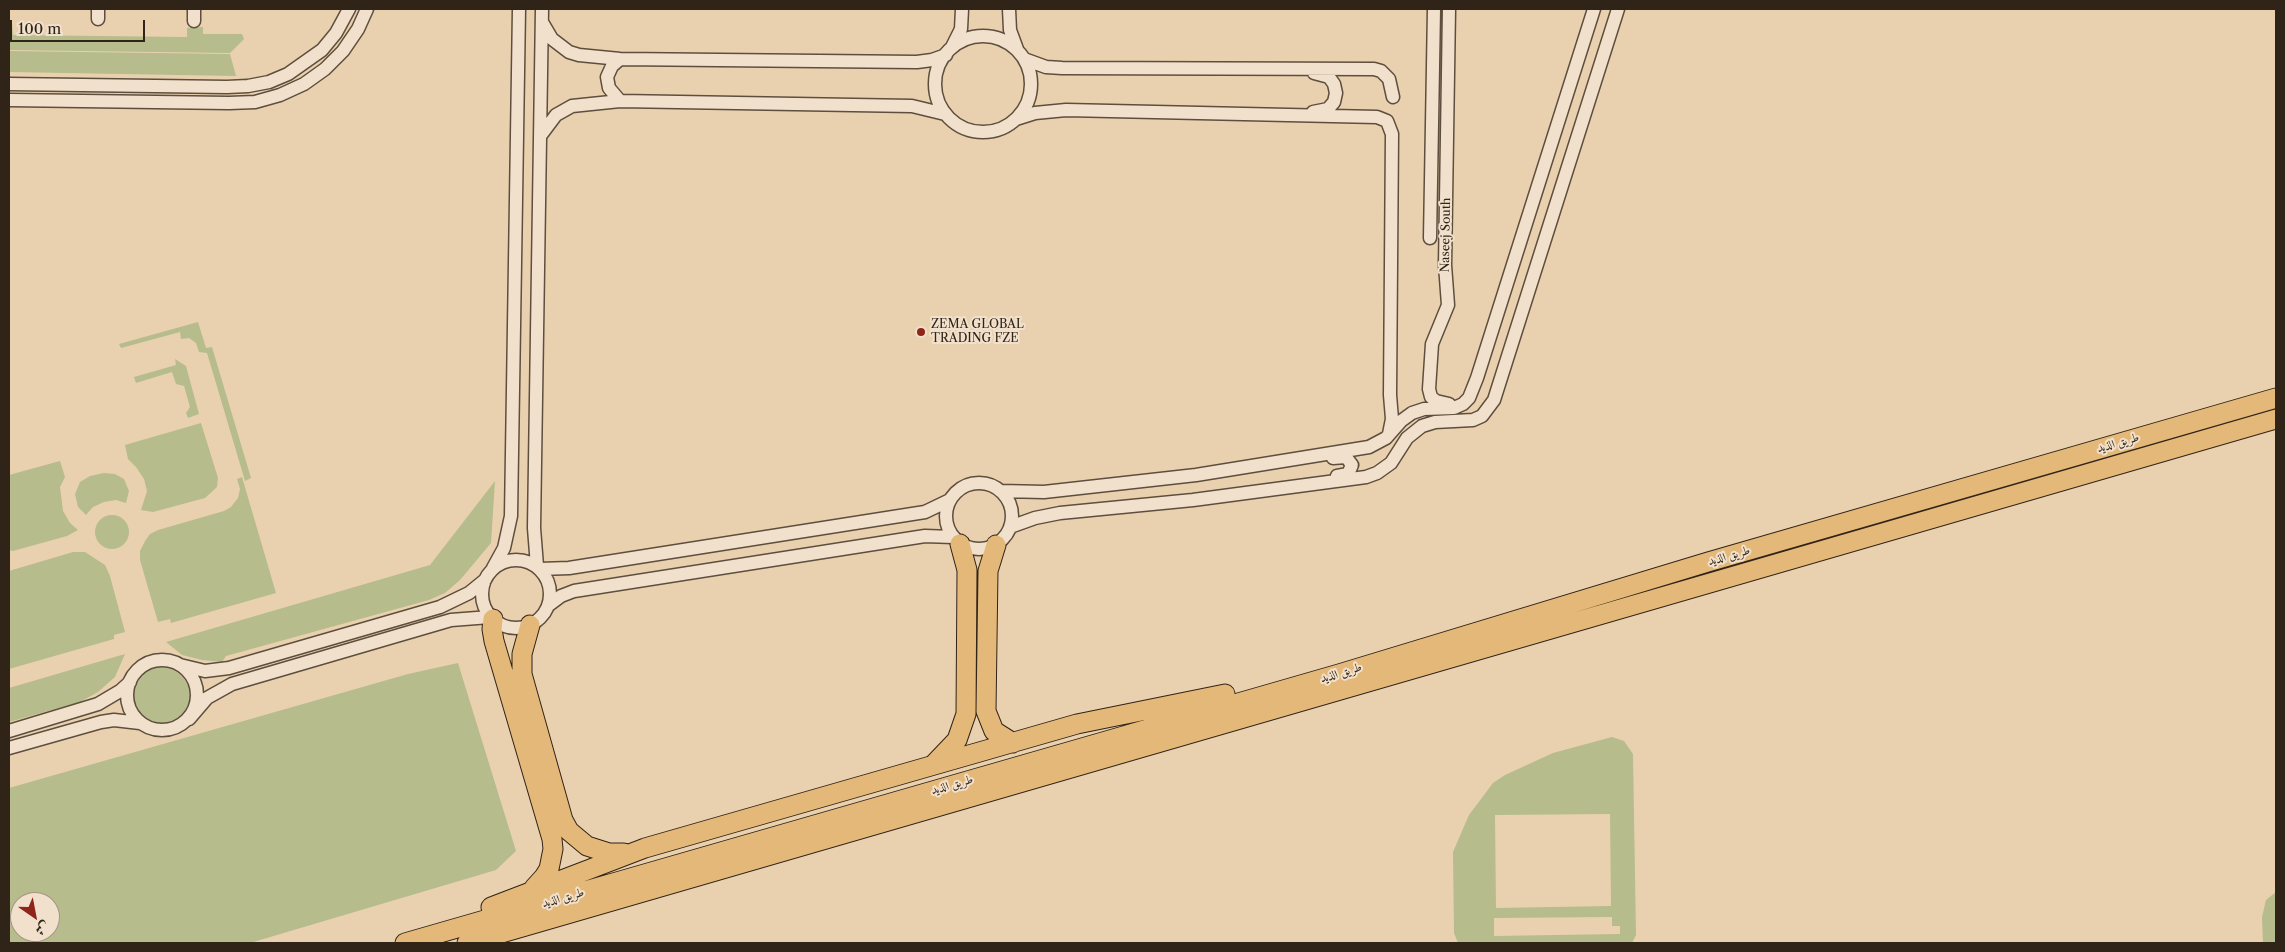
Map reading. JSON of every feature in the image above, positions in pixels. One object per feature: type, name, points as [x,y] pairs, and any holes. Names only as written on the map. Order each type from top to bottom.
[{"type":"highway","name":"طريق الذيد","points":[[405,943],[1340,674],[1708,562],[2276,398]]},
{"type":"highway","name":"طريق الذيد","points":[[467,943],[2276,419]]},
{"type":"highway","points":[[930,766],[945,755],[957,740],[966,714],[967,570],[957,541]]},
{"type":"highway","points":[[996,545],[988,571],[986,711],[994,731],[1013,743]]},
{"type":"highway","points":[[492,618],[494,641],[552,839],[552,859],[549,868],[538,885],[528,892]]},
{"type":"highway","points":[[530,625],[522,654],[522,674],[563,820],[577,840],[597,851],[621,853],[645,848],[1098,719],[1203,700],[1315,670],[1323,669],[1340,674]]},
{"type":"highway","points":[[437,934],[459,918],[645,848]]},
{"type":"highway","points":[[512,943],[603,915],[633,895]]},
{"type":"street","points":[[9,84],[227,87],[269,82],[288,74],[322,50],[336,33],[349,9]]},
{"type":"street","points":[[9,100],[229,104],[255,102],[280,95],[304,84],[325,69],[343,50],[358,29],[367,9]]},
{"type":"street","points":[[9,731],[98,704],[120,691],[130,682],[138,670],[149,663],[166,661],[205,671],[229,668],[440,607],[460,599],[485,580],[504,548],[511,516],[519,9]]},
{"type":"street","points":[[945,114],[937,98],[936,80],[938,71],[960,30],[962,9]]},
{"type":"street","points":[[540,137],[550,121],[564,110],[581,104],[620,101],[912,106],[945,114],[963,128],[983,132],[1002,128],[1016,119],[1022,112],[1030,95],[1031,77],[1010,30],[1009,9]]},
{"type":"street","points":[[1430,238],[1434,9]]},
{"type":"street","name":"Naseej South","points":[[1449,9],[1445,265],[1448,305],[1432,344],[1430,394],[1438,403],[1455,403],[1464,397],[1477,378]]},
{"type":"street","points":[[493,568],[505,561],[518,559],[538,567],[570,568],[925,512],[938,508],[950,500],[959,490],[971,484],[985,484],[1001,491],[1044,492],[1196,475],[1369,447],[1382,442],[1401,420],[1412,413],[1424,409],[1454,408],[1463,404],[1469,398],[1484,357],[1594,9]]},
{"type":"street","points":[[1010,526],[1060,513],[1193,500],[1371,476],[1391,463],[1407,438],[1417,429],[1428,423],[1459,422],[1473,420],[1482,416],[1494,400],[1618,9]]},
{"type":"street","points":[[542,15],[552,39],[569,52],[579,55],[620,59],[918,62],[932,60],[969,38],[980,36],[1001,40],[1021,55],[1046,66],[1062,68],[1378,70],[1389,79],[1393,97]]},
{"type":"street","points":[[542,15],[534,528],[538,567],[550,585],[549,605]]},
{"type":"street","points":[[620,59],[612,66],[607,77],[609,88],[620,101]]},
{"type":"street","points":[[1291,116],[1301,112],[1323,111],[1331,106],[1336,93],[1334,84],[1325,74],[1294,69]]},
{"type":"street","points":[[1016,119],[1056,110],[1378,117],[1384,119],[1391,127],[1390,395],[1392,419],[1389,435]]},
{"type":"street","points":[[1484,357],[1490,366],[1497,368],[1505,366]]},
{"type":"street","points":[[1312,456],[1325,459],[1344,457],[1350,460],[1352,465],[1351,470],[1346,475],[1325,479],[1313,484]]},
{"type":"street","points":[[485,580],[482,595],[486,610],[492,618],[503,625],[514,628],[530,625],[542,617],[549,605],[561,596],[574,591],[925,536],[957,541],[974,549],[982,550],[996,545],[1002,540],[1010,526],[1011,508],[1001,491]]},
{"type":"street","points":[[950,500],[946,516],[949,531],[957,541]]},
{"type":"street","points":[[9,748],[114,720],[140,723],[160,730],[178,727],[189,719],[207,698],[232,684],[452,620],[492,618]]},
{"type":"street","points":[[180,665],[188,672],[197,690],[194,710],[189,719]]},
{"type":"street","points":[[130,682],[127,691],[129,709],[140,723]]},
{"type":"green space","points":[[9,23],[12,23],[13,35],[187,37],[187,28],[203,27],[203,34],[242,34],[244,39],[230,53],[9,50]]},
{"type":"green space","points":[[9,51],[230,54],[236,76],[9,72]]},
{"type":"green space","points":[[198,322],[206,348],[212,347],[251,478],[245,481],[207,353],[199,352],[196,343],[189,338],[181,339],[180,332],[121,348],[119,344]]},
{"type":"green space","points":[[175,359],[186,366],[199,414],[188,418],[186,413],[190,407],[184,386],[176,384],[172,372],[136,383],[134,377],[176,365]]},
{"type":"green space","points":[[201,423],[218,478],[217,487],[205,498],[153,512],[141,510],[147,491],[144,479],[128,459],[125,445]]},
{"type":"green space","points":[[60,461],[65,477],[60,487],[63,511],[70,523],[78,530],[67,536],[13,551],[9,550],[9,475]]},
{"type":"green space","points":[[104,473],[115,474],[124,479],[129,491],[126,503],[116,500],[104,502],[93,507],[86,515],[78,507],[75,494],[80,482],[90,476]]},
{"type":"green space","points":[[242,477],[276,593],[171,623],[170,619],[158,622],[140,560],[140,551],[145,541],[150,534],[158,530],[224,511],[231,507],[238,498],[240,489],[237,479]]},
{"type":"green space","points":[[495,481],[491,543],[460,580],[445,593],[429,600],[226,656],[222,662],[182,655],[166,642],[430,565]]},
{"type":"green space","points":[[112,515],[119,516],[124,520],[128,525],[128,539],[124,544],[119,548],[112,549],[105,548],[100,544],[96,539],[95,532],[96,525],[100,520],[105,516]]},
{"type":"green space","points":[[73,552],[85,552],[105,565],[110,576],[125,632],[114,635],[114,639],[9,669],[9,571]]},
{"type":"green space","points":[[125,654],[115,677],[98,692],[80,702],[9,722],[9,688]]},
{"type":"green space","points":[[458,663],[516,851],[496,870],[250,943],[9,943],[9,788],[408,674]]},
{"type":"green space","points":[[160,667],[177,672],[185,680],[190,697],[185,714],[177,722],[160,727],[143,722],[135,714],[130,697],[135,680],[143,672]]},
{"type":"green space","points":[[1612,737],[1624,741],[1633,754],[1636,935],[1632,943],[1458,943],[1454,933],[1453,852],[1469,815],[1493,783],[1505,775],[1553,753]],"holes":[[[1610,814],[1611,906],[1496,908],[1495,815]],[[1612,917],[1612,926],[1620,926],[1620,934],[1494,936],[1494,918]]]},
{"type":"green space","points":[[2276,892],[2276,943],[2263,943],[2262,917],[2266,900]]},
{"type":"place","name":"ZEMA GLOBAL TRADING FZE","points":[[921,332]]}]
